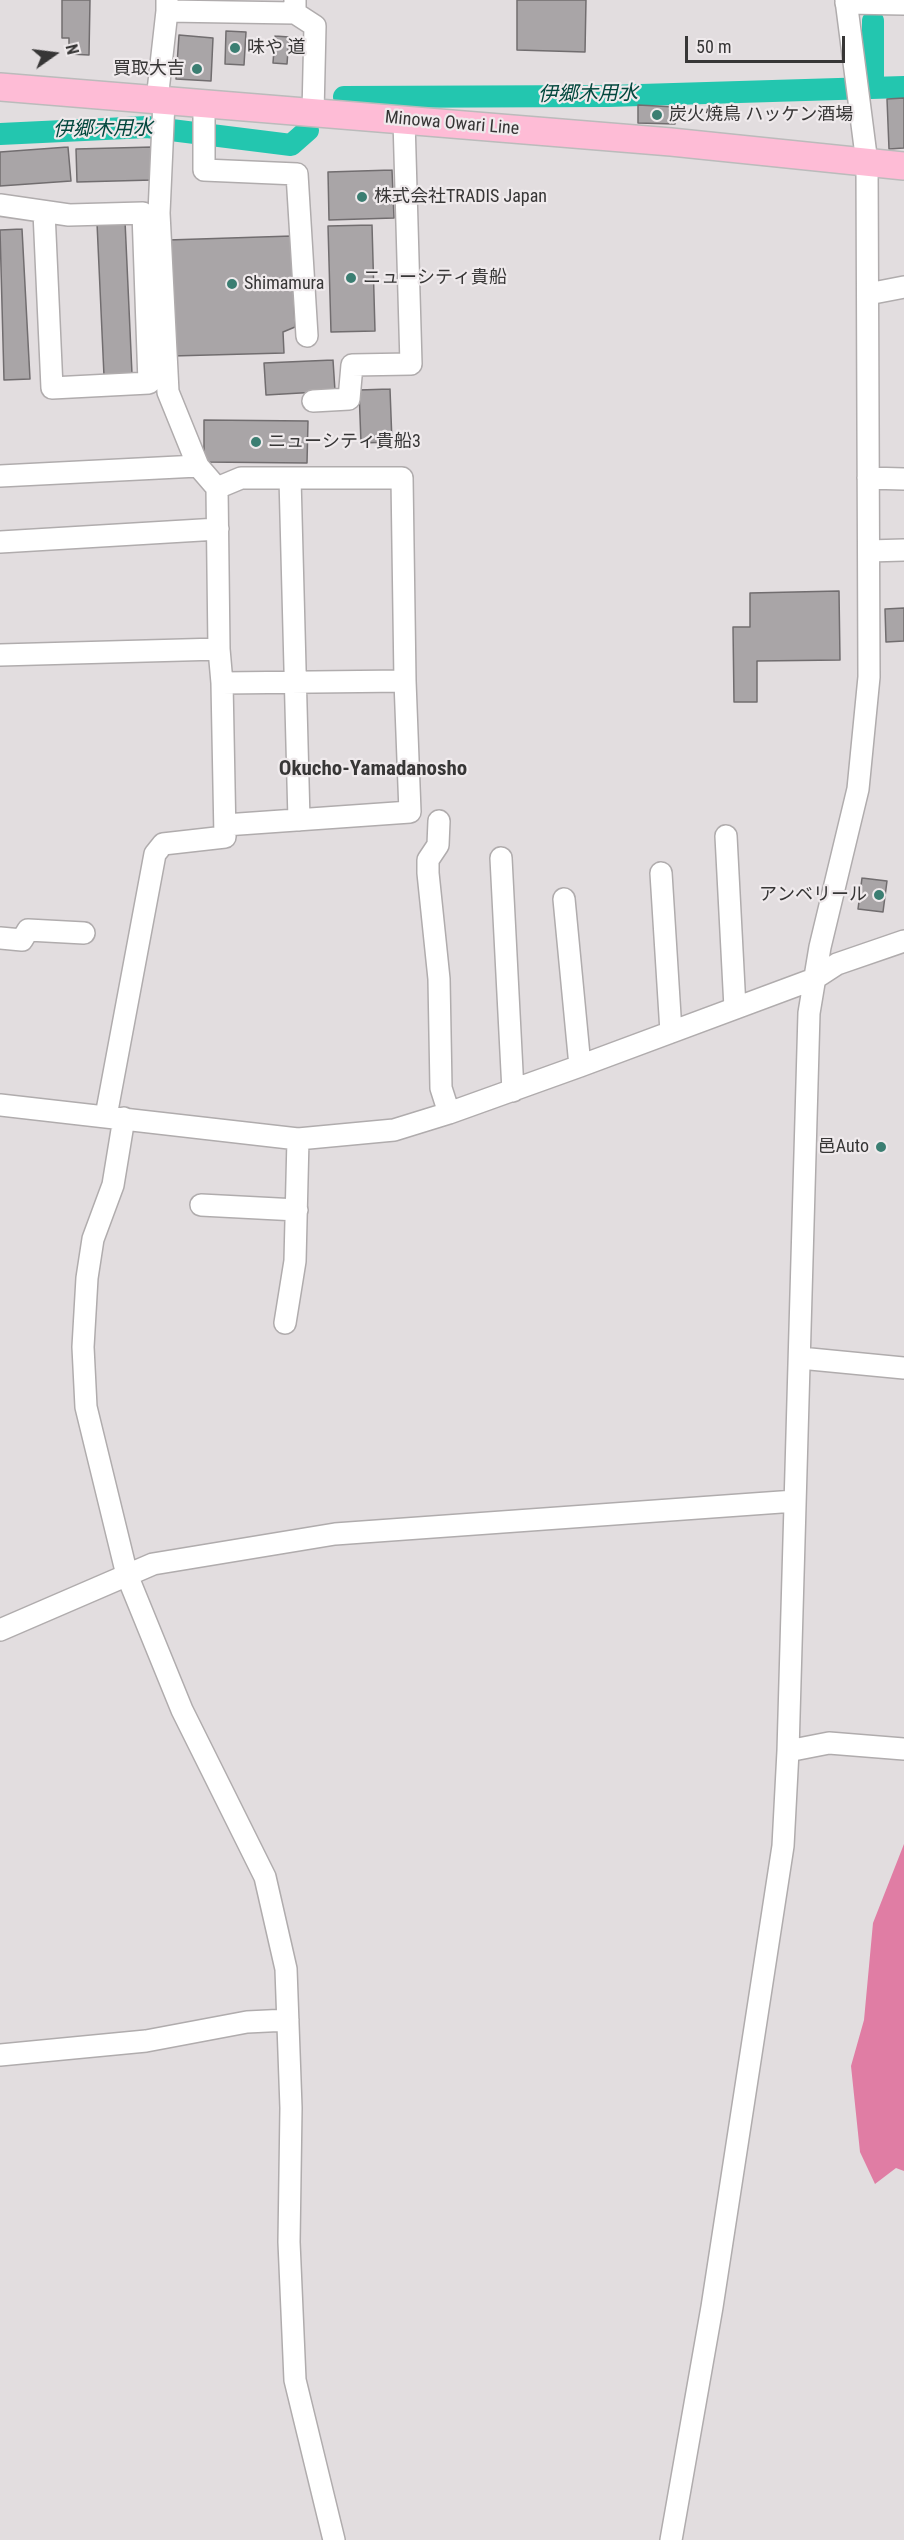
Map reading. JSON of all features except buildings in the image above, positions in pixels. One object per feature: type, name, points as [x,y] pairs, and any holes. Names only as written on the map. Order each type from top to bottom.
[{"type":"main road","name":"Minowa Owari Line","points":[[0,87],[160,100],[204,124],[313,113],[671,142],[904,166]]},
{"type":"street","points":[[671,2540],[712,2307],[783,1846],[788,1751],[809,1014],[814,979],[858,789],[869,677],[867,162],[846,2],[904,3]]},
{"type":"street","points":[[313,113],[315,26],[295,6],[167,5],[160,100],[159,213],[168,392],[198,466],[217,489],[225,837],[163,844],[154,854],[115,1117],[113,1185],[93,1239],[87,1278],[83,1347],[86,1407],[127,1575],[182,1710],[265,1877],[286,1969],[291,2108],[289,2242],[295,2380],[334,2540]]},
{"type":"street","points":[[313,401],[349,399],[352,365],[411,364],[404,120]]},
{"type":"street","points":[[204,124],[204,170],[297,174],[307,336]]},
{"type":"street","points":[[0,205],[69,215],[142,213],[149,383],[52,388],[44,212]]},
{"type":"street","points":[[868,294],[904,287]]},
{"type":"street","points":[[0,476],[198,466]]},
{"type":"street","points":[[217,489],[241,478],[402,478],[405,681],[410,812],[225,825]]},
{"type":"street","points":[[290,478],[299,820]]},
{"type":"street","points":[[868,478],[904,479]]},
{"type":"street","points":[[0,542],[218,530]]},
{"type":"street","points":[[869,551],[904,550]]},
{"type":"street","points":[[0,655],[219,649]]},
{"type":"street","points":[[222,683],[405,681]]},
{"type":"street","points":[[438,821],[438,845],[428,860],[428,873],[439,979],[441,1088],[449,1113]]},
{"type":"street","points":[[726,836],[735,1008]]},
{"type":"street","points":[[501,858],[513,1090]]},
{"type":"street","points":[[661,873],[671,1032]]},
{"type":"street","points":[[564,899],[580,1066]]},
{"type":"street","points":[[0,938],[22,940],[28,930],[84,933]]},
{"type":"street","points":[[0,1105],[298,1139],[394,1130],[449,1113],[580,1066],[814,979],[837,964],[904,941]]},
{"type":"street","points":[[285,1323],[295,1261],[298,1139]]},
{"type":"street","points":[[201,1205],[297,1210]]},
{"type":"street","points":[[800,1358],[904,1368]]},
{"type":"street","points":[[0,1630],[153,1564],[335,1534],[795,1501]]},
{"type":"street","points":[[788,1751],[829,1743],[904,1749]]},
{"type":"street","points":[[0,2055],[146,2041],[248,2022],[288,2020]]},
{"type":"shaded area","points":[[904,1844],[904,2171],[896,2168],[875,2184],[860,2152],[851,2066],[864,2020],[873,1923]]},
{"type":"waterway","points":[[873,21],[873,88]]},
{"type":"waterway","name":"伊郷木用水","points":[[344,97],[608,96],[904,87]]},
{"type":"waterway","name":"伊郷木用水","points":[[0,134],[147,127],[291,145],[308,130]]},
{"type":"place","name":"味や 道","points":[[235,48]]},
{"type":"place","name":"買取大吉","points":[[197,69]]},
{"type":"place","name":"炭火焼鳥 ハッケン酒場","points":[[657,115]]},
{"type":"place","name":"株式会社TRADIS Japan","points":[[362,197]]},
{"type":"place","name":"ニューシティ貴船","points":[[351,278]]},
{"type":"place","name":"Shimamura","points":[[232,284]]},
{"type":"place","name":"ニューシティ貴船3","points":[[256,442]]},
{"type":"place","name":"アンベリール","points":[[879,895]]},
{"type":"place","name":"邑Auto","points":[[881,1147]]},
{"type":"district","name":"Okucho-Yamadanosho","points":[[373,770]]}]
